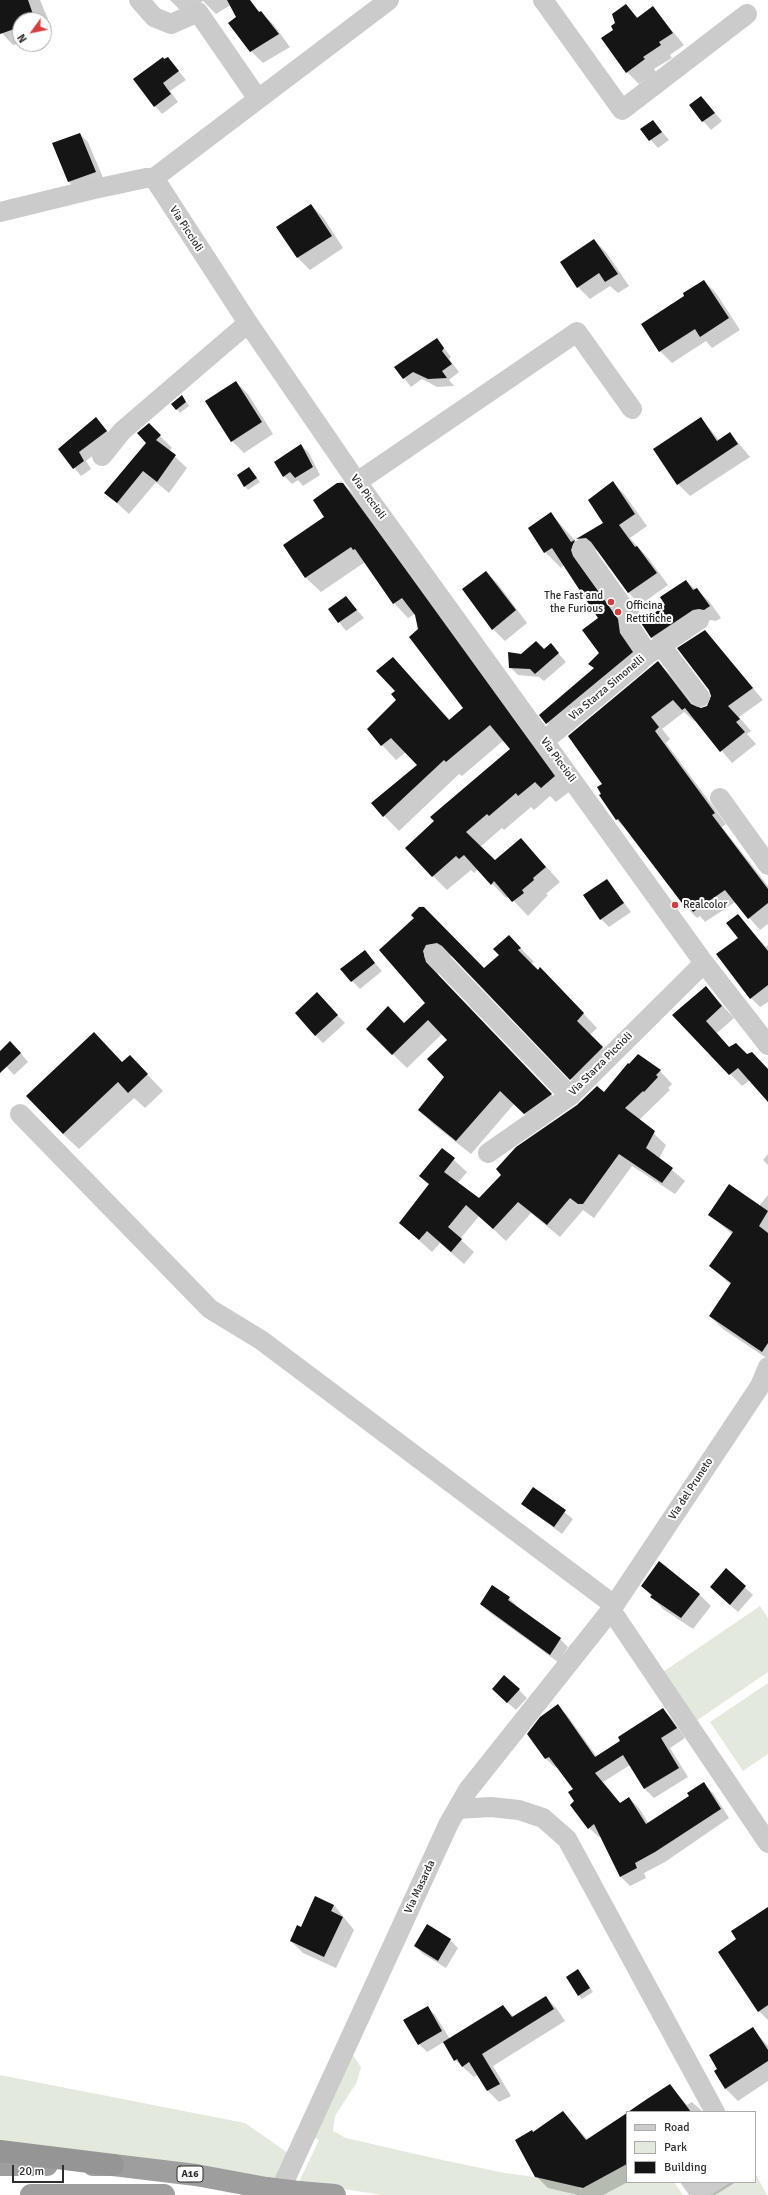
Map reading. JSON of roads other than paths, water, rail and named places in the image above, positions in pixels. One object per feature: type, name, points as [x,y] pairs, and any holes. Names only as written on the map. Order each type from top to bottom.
[{"type":"highway","points":[[0,2152],[113,2165]]},
{"type":"highway","points":[[0,2165],[113,2165]]},
{"type":"highway","name":"A16","points":[[113,2165],[196,2175],[281,2192],[335,2195]]},
{"type":"highway","points":[[31,2195],[164,2195]]},
{"type":"street","points":[[138,0],[154,17],[171,24],[195,6],[258,98]]},
{"type":"street","points":[[0,212],[97,188],[146,178],[154,178],[389,0]]},
{"type":"street","points":[[543,0],[622,110],[747,14]]},
{"type":"street","name":"Via Piccioli","points":[[154,178],[248,323],[357,482],[704,963],[768,1045]]},
{"type":"street","points":[[102,456],[122,431],[248,323]]},
{"type":"street","points":[[357,482],[577,332],[632,409]]},
{"type":"street","name":"Via Starza Simonelli","points":[[544,741],[655,650],[630,627],[629,615],[582,549]]},
{"type":"street","points":[[699,620],[655,650],[700,697]]},
{"type":"street","points":[[720,798],[768,865]]},
{"type":"street","points":[[434,954],[570,1096]]},
{"type":"street","name":"Via Starza Piccioli","points":[[488,1153],[570,1096],[704,963]]},
{"type":"street","points":[[20,1114],[210,1309],[262,1340],[613,1608],[768,1843]]},
{"type":"street","name":"Via del Pruneto","points":[[613,1608],[760,1386],[768,1367]]},
{"type":"street","name":"Via Masarda","points":[[281,2192],[449,1823],[468,1790],[613,1608]]},
{"type":"street","points":[[457,1809],[491,1807],[519,1810],[543,1818],[566,1839],[714,2111]]},
{"type":"place","name":"The Fast and the Furious","points":[[611,602]]},
{"type":"place","name":"Officina Rettifiche","points":[[618,612]]},
{"type":"place","name":"Realcolor","points":[[675,905]]}]
